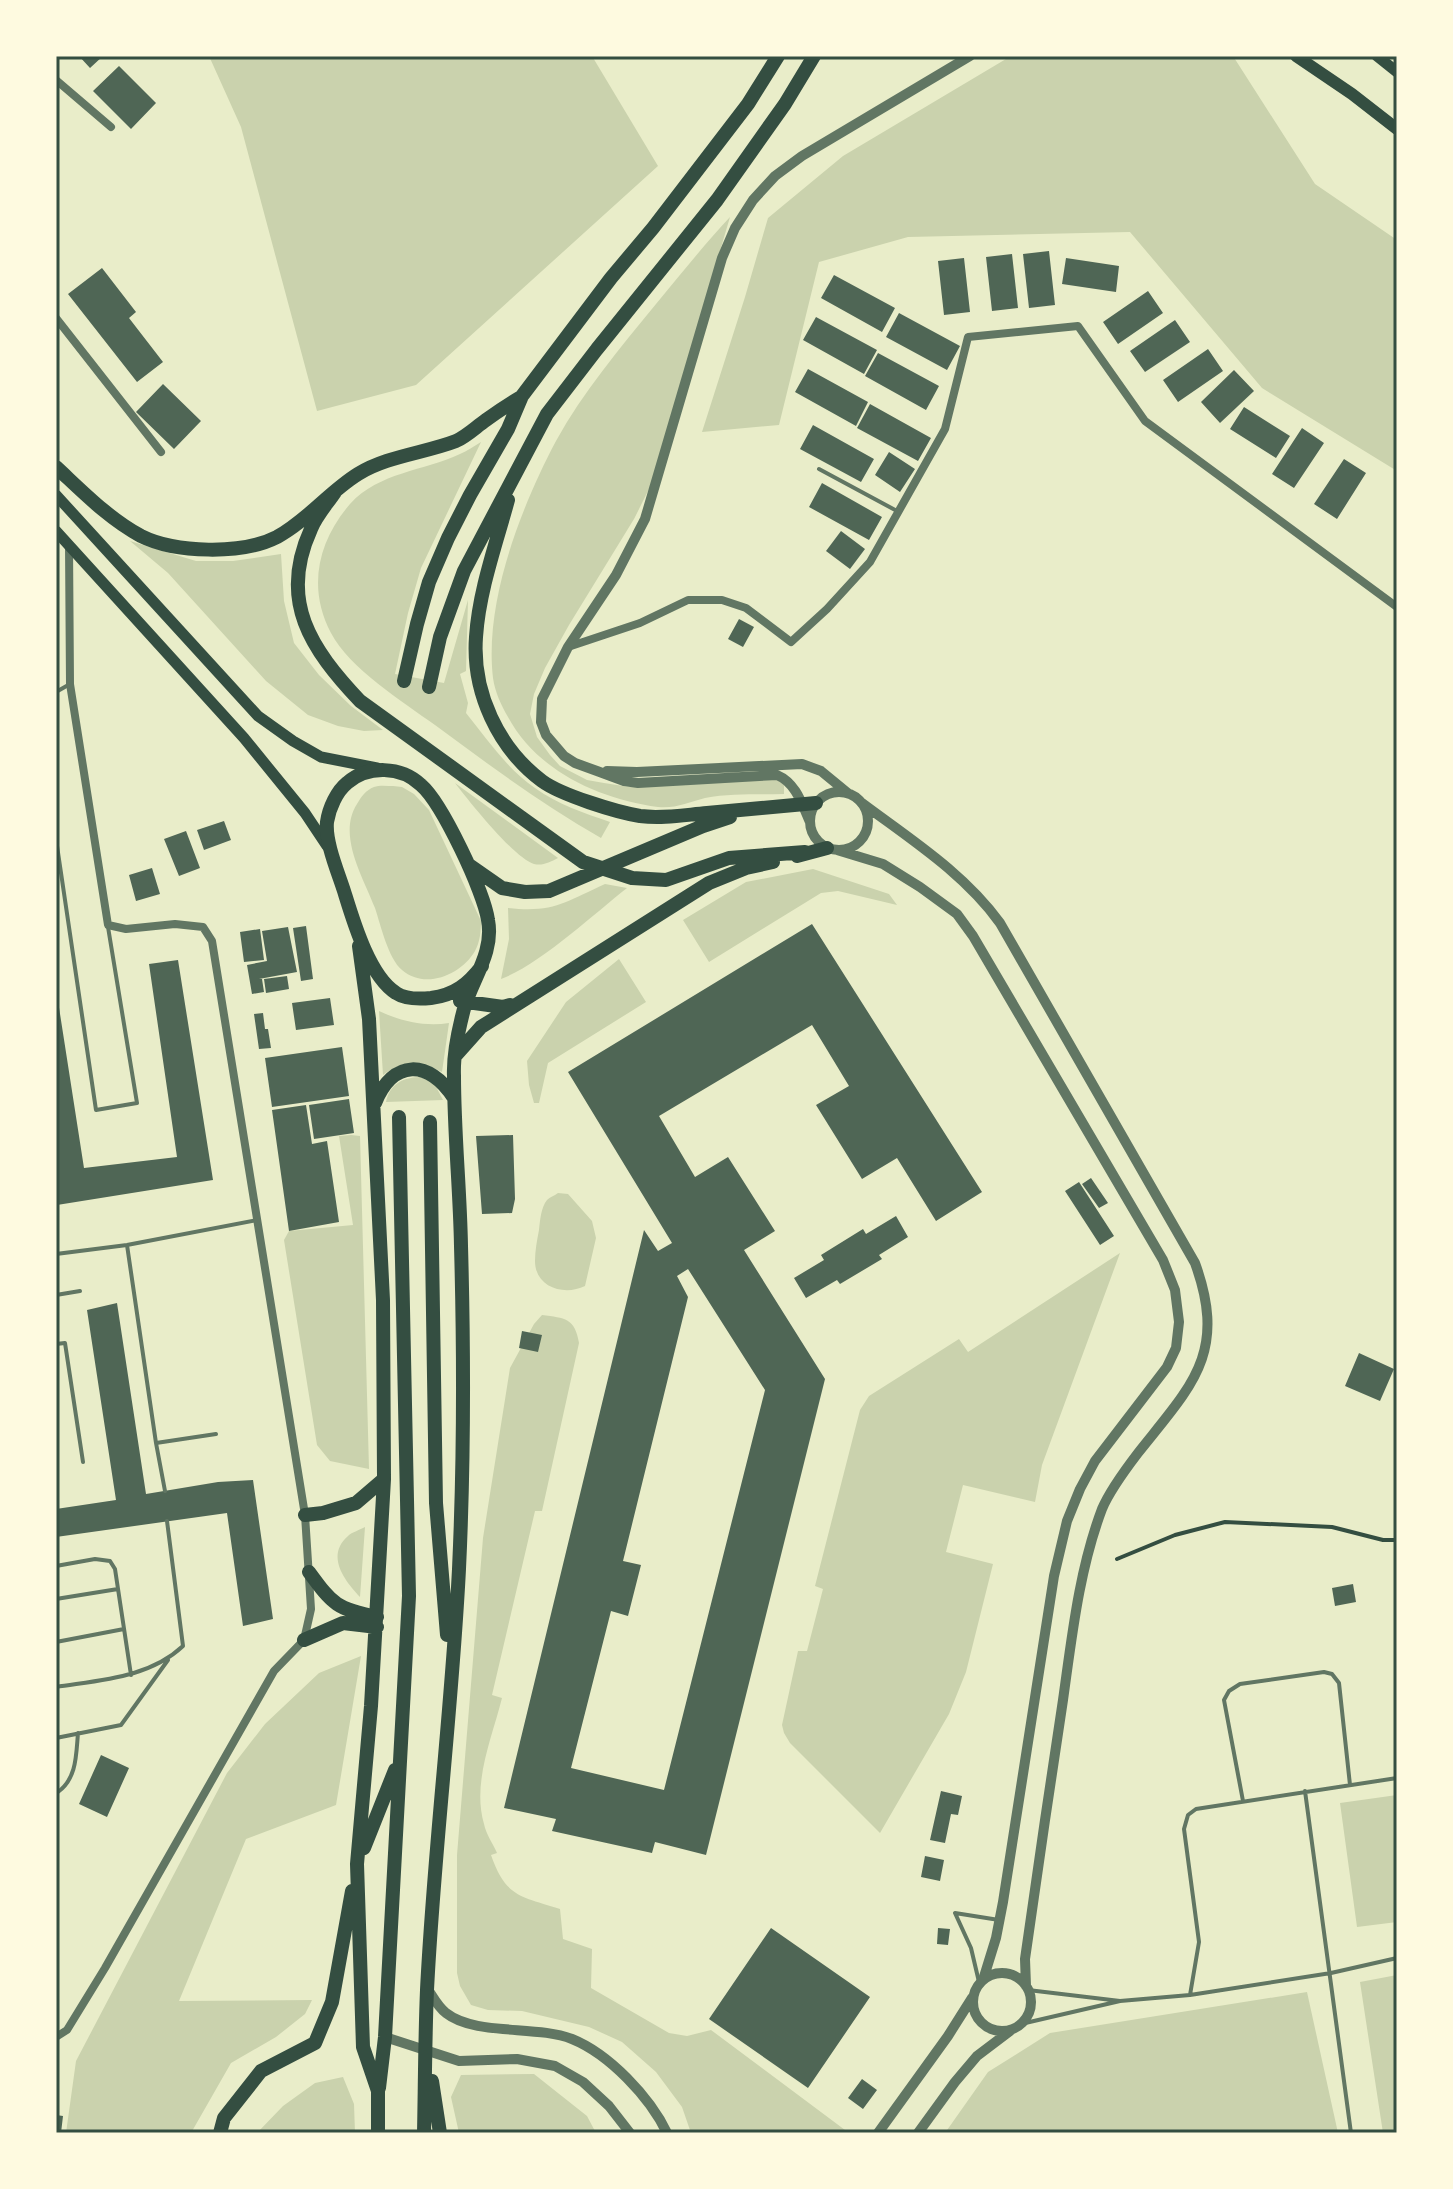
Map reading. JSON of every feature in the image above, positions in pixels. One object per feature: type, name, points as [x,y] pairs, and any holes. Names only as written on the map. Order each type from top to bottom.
[{"type":"highway","points":[[404,681],[417,624],[434,571],[464,505],[508,429],[522,396],[748,104],[778,56]]},
{"type":"highway","points":[[429,687],[440,637],[464,571],[547,414],[717,200],[785,104],[814,56]]},
{"type":"highway","points":[[56,467],[106,512],[142,536],[185,549],[240,547],[275,538],[359,473],[381,463],[460,439],[522,396]]},
{"type":"highway","points":[[513,481],[483,593],[476,638],[477,671],[484,699],[495,730],[517,758],[544,783],[602,807],[639,816],[669,817],[809,804]]},
{"type":"highway","points":[[335,492],[311,526],[300,558],[298,595],[304,622],[316,649],[360,701],[583,862],[632,878],[666,880],[729,858],[832,849]]},
{"type":"highway","points":[[424,2133],[427,1988],[459,1571],[462,1462],[461,1244],[453,1067],[466,1003],[482,966],[488,945],[489,923],[479,886],[424,787],[410,777],[393,771],[371,770],[343,785],[326,824],[332,855],[357,932],[384,982],[399,996],[445,996],[461,989],[482,966]]},
{"type":"highway","points":[[467,864],[502,888],[525,892],[549,891],[703,826],[749,810]]},
{"type":"highway","points":[[456,1055],[481,1027],[519,1001],[709,883],[746,868],[805,852]]},
{"type":"highway","points":[[220,2133],[224,2118],[261,2071],[315,2043],[332,2002],[357,1864],[377,1622],[384,1479],[383,1300],[369,1019],[357,932]]},
{"type":"highway","points":[[445,996],[466,1003],[503,1007],[519,1001]]},
{"type":"highway","points":[[373,1107],[380,1090],[393,1075],[408,1070],[435,1075],[454,1098]]},
{"type":"highway","points":[[378,2133],[378,2091],[385,2037],[409,1596],[399,1117]]},
{"type":"highway","points":[[430,1122],[436,1503],[450,1680]]},
{"type":"highway","points":[[305,1515],[356,1503],[384,1479]]},
{"type":"highway","points":[[309,1572],[325,1594],[343,1609],[377,1622]]},
{"type":"highway","points":[[304,1640],[343,1623],[377,1622]]},
{"type":"highway","points":[[378,2091],[363,2047],[357,1864],[399,1759]]},
{"type":"highway","points":[[426,2049],[440,2133]]},
{"type":"main road","points":[[1296,56],[1397,129]]},
{"type":"main road","points":[[1377,56],[1397,72]]},
{"type":"main road","points":[[56,495],[258,716],[321,757],[393,771]]},
{"type":"main road","points":[[56,531],[244,738],[305,813],[332,855]]},
{"type":"street","points":[[878,2133],[948,2036],[981,1982],[999,1920],[1054,1576],[1067,1521],[1095,1461],[1172,1357],[1179,1322],[1175,1290],[1148,1234],[973,936],[957,914],[883,864],[832,849],[815,837],[809,804],[781,777],[638,783],[575,763],[564,756],[546,735],[541,722],[542,699],[568,647],[624,561],[645,519],[722,258],[735,228],[753,200],[775,176],[802,156],[970,56]]},
{"type":"street","points":[[56,80],[111,127]]},
{"type":"street","points":[[56,318],[161,452]]},
{"type":"street","points":[[568,647],[640,623],[688,600],[722,600],[746,608],[791,642],[827,609],[870,562],[945,429],[968,337],[1078,326],[1145,421],[1397,607]]},
{"type":"street","points":[[56,2037],[67,2030],[105,1968],[274,1671],[304,1640],[311,1609],[305,1515],[212,941],[203,927],[175,924],[126,929],[108,925],[70,684],[69,545]]},
{"type":"street","points":[[597,771],[802,764],[821,771],[964,881],[1000,923],[1195,1263],[1203,1286],[1208,1344],[1198,1372],[1103,1506],[1083,1575],[1025,1959],[1030,2008],[1027,2017],[977,2056],[918,2133]]},
{"type":"street","points":[[809,804],[831,793],[849,794]]},
{"type":"street","points":[[832,849],[855,845],[862,839],[868,821],[862,803]]},
{"type":"street","points":[[981,1982],[989,1975],[1006,1973],[1021,1980],[1027,1988]]},
{"type":"street","points":[[427,1988],[446,2013],[468,2024],[571,2038],[621,2072],[644,2097],[667,2133]]},
{"type":"street","points":[[973,1996],[975,2014],[980,2021],[995,2030],[1017,2026]]},
{"type":"street","points":[[385,2037],[459,2061],[517,2059],[555,2066],[583,2082],[609,2106],[630,2133]]},
{"type":"lane","points":[[819,469],[898,512]]},
{"type":"lane","points":[[56,692],[70,684]]},
{"type":"lane","points":[[56,839],[96,1110],[137,1103],[108,925]]},
{"type":"lane","points":[[56,1254],[127,1245],[257,1220]]},
{"type":"lane","points":[[127,1245],[165,1491]]},
{"type":"lane","points":[[56,1295],[80,1291]]},
{"type":"lane","points":[[56,1344],[65,1343],[83,1462]]},
{"type":"lane","points":[[156,1443],[216,1434]]},
{"type":"lane","points":[[56,1738],[121,1725],[183,1646],[167,1521]]},
{"type":"lane","points":[[56,1566],[95,1559],[110,1561],[115,1569],[131,1675]]},
{"type":"lane","points":[[56,1599],[118,1589]]},
{"type":"lane","points":[[56,1642],[124,1629]]},
{"type":"lane","points":[[56,1687],[131,1675],[170,1659]]},
{"type":"lane","points":[[1243,1801],[1224,1700],[1229,1691],[1240,1684],[1324,1672],[1332,1674],[1339,1683],[1350,1785]]},
{"type":"lane","points":[[56,1791],[67,1786],[75,1767],[78,1733]]},
{"type":"lane","points":[[1190,1995],[1199,1942],[1184,1829],[1188,1815],[1196,1809],[1397,1778]]},
{"type":"lane","points":[[1305,1791],[1351,2133]]},
{"type":"lane","points":[[981,1982],[971,1948],[955,1913],[999,1920]]},
{"type":"lane","points":[[1017,2026],[1120,2001],[1190,1995],[1331,1973],[1397,1958]]},
{"type":"lane","points":[[1027,1988],[1120,2001]]},
{"type":"path","points":[[1117,1559],[1175,1535],[1225,1522],[1332,1527],[1383,1540],[1397,1540]]},
{"type":"green space","points":[[209,56],[592,56],[658,166],[416,385],[317,411],[241,127]]},
{"type":"green space","points":[[1011,56],[1233,56],[1315,184],[1397,240],[1397,471],[1262,388],[1130,232],[908,237],[819,262],[779,425],[702,432],[768,218],[843,156]]},
{"type":"green space","points":[[730,217],[651,485],[545,668],[530,714],[537,737],[550,755],[560,766],[587,780],[630,787],[761,777],[780,780],[784,785],[784,794],[725,795],[658,807],[614,797],[572,779],[535,753],[520,736],[503,708],[494,683],[494,618],[518,525],[556,441],[616,354]]},
{"type":"green space","points":[[481,442],[421,568],[395,674],[444,683],[468,600],[466,671],[460,674],[468,703],[466,713],[515,772],[543,794],[610,822],[601,838],[516,784],[378,684],[339,646],[324,616],[319,599],[320,566],[330,533],[350,504],[374,485],[446,460]]},
{"type":"green space","points":[[130,541],[196,561],[233,561],[281,554],[284,601],[294,643],[319,675],[351,706],[383,730],[364,731],[338,726],[308,715],[266,681],[168,573]]},
{"type":"green space","points":[[455,783],[558,858],[534,864],[515,852]]},
{"type":"green space","points":[[393,786],[414,794],[429,810],[481,921],[478,944],[469,960],[442,977],[421,979],[411,976],[397,965],[354,856],[350,829],[357,804],[371,788]]},
{"type":"green space","points":[[813,869],[889,894],[897,905],[838,891],[821,893],[709,962],[683,920],[746,882]]},
{"type":"green space","points":[[605,884],[627,888],[549,951],[501,979],[509,939],[508,908],[548,907]]},
{"type":"green space","points":[[619,959],[646,1002],[548,1063],[539,1103],[534,1103],[527,1061],[566,1002]]},
{"type":"green space","points":[[379,1011],[413,1022],[449,1023],[442,1072],[412,1063],[398,1066],[383,1075]]},
{"type":"green space","points":[[419,1077],[433,1081],[443,1100],[386,1102],[390,1091],[398,1083]]},
{"type":"green space","points":[[339,1136],[360,1136],[369,1469],[330,1461],[317,1445],[284,1240],[289,1231],[353,1225]]},
{"type":"green space","points":[[558,1193],[568,1194],[592,1221],[596,1238],[585,1286],[577,1289],[552,1287],[540,1278],[536,1270],[535,1253],[542,1210],[547,1200]]},
{"type":"green space","points":[[1120,1253],[1042,1465],[1035,1502],[963,1485],[946,1552],[993,1564],[966,1672],[949,1714],[880,1833],[790,1743],[782,1725],[798,1651],[807,1651],[823,1589],[815,1586],[860,1410],[869,1396],[959,1339],[968,1352]]},
{"type":"green space","points":[[542,1315],[572,1324],[579,1343],[542,1511],[535,1511],[492,1695],[502,1698],[480,1793],[485,1828],[497,1853],[491,1855],[509,1888],[525,1898],[560,1909],[563,1939],[592,1949],[591,1988],[669,2033],[687,2036],[711,2030],[845,2130],[843,2133],[691,2133],[682,2107],[656,2072],[622,2042],[589,2027],[522,2011],[488,2010],[471,2005],[460,1986],[457,1973],[457,1855],[483,1538],[510,1368]]},
{"type":"green space","points":[[365,1527],[360,1597],[340,1568],[338,1552],[348,1536]]},
{"type":"green space","points":[[361,1656],[336,1805],[246,1839],[179,2001],[312,2000],[305,2014],[276,2037],[231,2063],[191,2133],[66,2133],[76,2061],[227,1773],[265,1724],[319,1673]]},
{"type":"green space","points":[[1397,1795],[1397,1922],[1357,1927],[1340,1803]]},
{"type":"green space","points":[[1397,1975],[1397,2133],[1383,2133],[1360,1982]]},
{"type":"green space","points":[[1307,1992],[1338,2133],[945,2133],[988,2072],[1050,2033]]},
{"type":"green space","points":[[534,2074],[587,2116],[596,2133],[459,2133],[451,2097],[461,2075]]},
{"type":"green space","points":[[343,2077],[354,2104],[355,2133],[257,2133],[283,2106],[315,2083]]},
{"type":"building","points":[[79,56],[103,56],[90,68]]},
{"type":"building","points":[[119,66],[156,103],[131,129],[93,91]]},
{"type":"building","points":[[1049,251],[1055,305],[1029,308],[1023,254]]},
{"type":"building","points":[[1012,254],[1018,308],[992,311],[986,257]]},
{"type":"building","points":[[964,258],[970,312],[944,315],[938,261]]},
{"type":"building","points":[[1066,258],[1119,266],[1116,292],[1062,284]]},
{"type":"building","points":[[102,268],[136,312],[129,318],[163,362],[137,382],[68,294]]},
{"type":"building","points":[[834,275],[895,308],[882,332],[821,298]]},
{"type":"building","points":[[1148,291],[1163,313],[1118,344],[1103,322]]},
{"type":"building","points":[[899,313],[960,346],[947,370],[886,337]]},
{"type":"building","points":[[816,317],[877,350],[864,374],[803,340]]},
{"type":"building","points":[[1175,320],[1190,342],[1145,372],[1130,351]]},
{"type":"building","points":[[1208,349],[1223,371],[1178,402],[1163,380]]},
{"type":"building","points":[[878,353],[939,386],[926,410],[865,376]]},
{"type":"building","points":[[808,369],[868,402],[856,426],[795,392]]},
{"type":"building","points":[[1234,370],[1254,391],[1220,423],[1201,402]]},
{"type":"building","points":[[163,384],[201,421],[174,449],[136,412]]},
{"type":"building","points":[[870,404],[931,438],[918,461],[857,428]]},
{"type":"building","points":[[1244,407],[1290,436],[1276,458],[1230,429]]},
{"type":"building","points":[[813,425],[874,459],[861,482],[800,449]]},
{"type":"building","points":[[1302,428],[1324,443],[1294,488],[1272,474]]},
{"type":"building","points":[[889,452],[915,469],[900,492],[875,475]]},
{"type":"building","points":[[1344,459],[1366,473],[1337,519],[1314,504]]},
{"type":"building","points":[[822,483],[882,517],[869,540],[809,507]]},
{"type":"building","points":[[841,531],[865,549],[850,569],[826,551]]},
{"type":"building","points":[[739,619],[754,627],[743,647],[728,639]]},
{"type":"building","points":[[224,821],[231,840],[204,850],[197,830]]},
{"type":"building","points":[[186,831],[200,868],[179,876],[164,839]]},
{"type":"building","points":[[152,868],[160,894],[136,901],[129,875]]},
{"type":"building","points":[[812,924],[982,1192],[936,1221],[897,1158],[862,1179],[816,1105],[849,1086],[812,1025],[659,1116],[695,1177],[728,1157],[775,1231],[744,1250],[825,1379],[706,1855],[655,1842],[652,1853],[552,1831],[556,1819],[504,1808],[644,1230],[658,1251],[672,1243],[568,1072]],"holes":[[[688,1269],[765,1390],[664,1790],[571,1768],[611,1611],[628,1616],[641,1565],[623,1561],[688,1297],[677,1276]]]},
{"type":"building","points":[[306,926],[313,979],[301,981],[293,928]]},
{"type":"building","points":[[288,927],[297,972],[259,979],[262,979],[264,992],[252,994],[247,965],[267,961],[262,931]]},
{"type":"building","points":[[260,929],[264,960],[244,962],[240,932]]},
{"type":"building","points":[[178,960],[213,1180],[57,1205],[56,1001],[84,1168],[177,1157],[149,964]]},
{"type":"building","points":[[287,976],[289,989],[266,993],[264,979]]},
{"type":"building","points":[[330,998],[334,1025],[296,1030],[292,1003]]},
{"type":"building","points":[[263,1013],[271,1048],[259,1049],[254,1014]]},
{"type":"building","points":[[342,1047],[349,1096],[272,1107],[265,1058]]},
{"type":"building","points":[[349,1099],[354,1133],[314,1139],[309,1105]]},
{"type":"building","points":[[306,1105],[312,1144],[327,1141],[339,1222],[289,1231],[272,1110]]},
{"type":"building","points":[[513,1135],[515,1199],[512,1213],[482,1214],[476,1136]]},
{"type":"building","points":[[1091,1178],[1108,1203],[1099,1208],[1082,1184]]},
{"type":"building","points":[[1079,1182],[1114,1236],[1100,1245],[1065,1191]]},
{"type":"building","points":[[896,1216],[908,1237],[879,1255],[882,1259],[840,1284],[837,1280],[806,1298],[794,1278],[824,1260],[821,1255],[863,1229],[866,1234]]},
{"type":"building","points":[[117,1303],[146,1494],[218,1482],[253,1480],[273,1619],[243,1626],[227,1513],[56,1537],[56,1509],[116,1500],[87,1310]]},
{"type":"building","points":[[522,1331],[542,1335],[538,1352],[519,1348]]},
{"type":"building","points":[[1359,1353],[1394,1369],[1380,1401],[1345,1386]]},
{"type":"building","points":[[1353,1584],[1356,1602],[1335,1606],[1332,1588]]},
{"type":"building","points":[[101,1755],[129,1768],[107,1817],[79,1804]]},
{"type":"building","points":[[941,1791],[962,1796],[958,1815],[951,1814],[945,1843],[930,1840]]},
{"type":"building","points":[[925,1856],[944,1860],[940,1881],[921,1877]]},
{"type":"building","points":[[771,1928],[870,1997],[808,2088],[709,2019]]},
{"type":"building","points":[[938,1928],[950,1929],[948,1945],[937,1944]]},
{"type":"building","points":[[862,2079],[877,2090],[863,2109],[848,2098]]},
{"type":"building","points":[[56,2115],[63,2116],[61,2133],[56,2133]]}]
